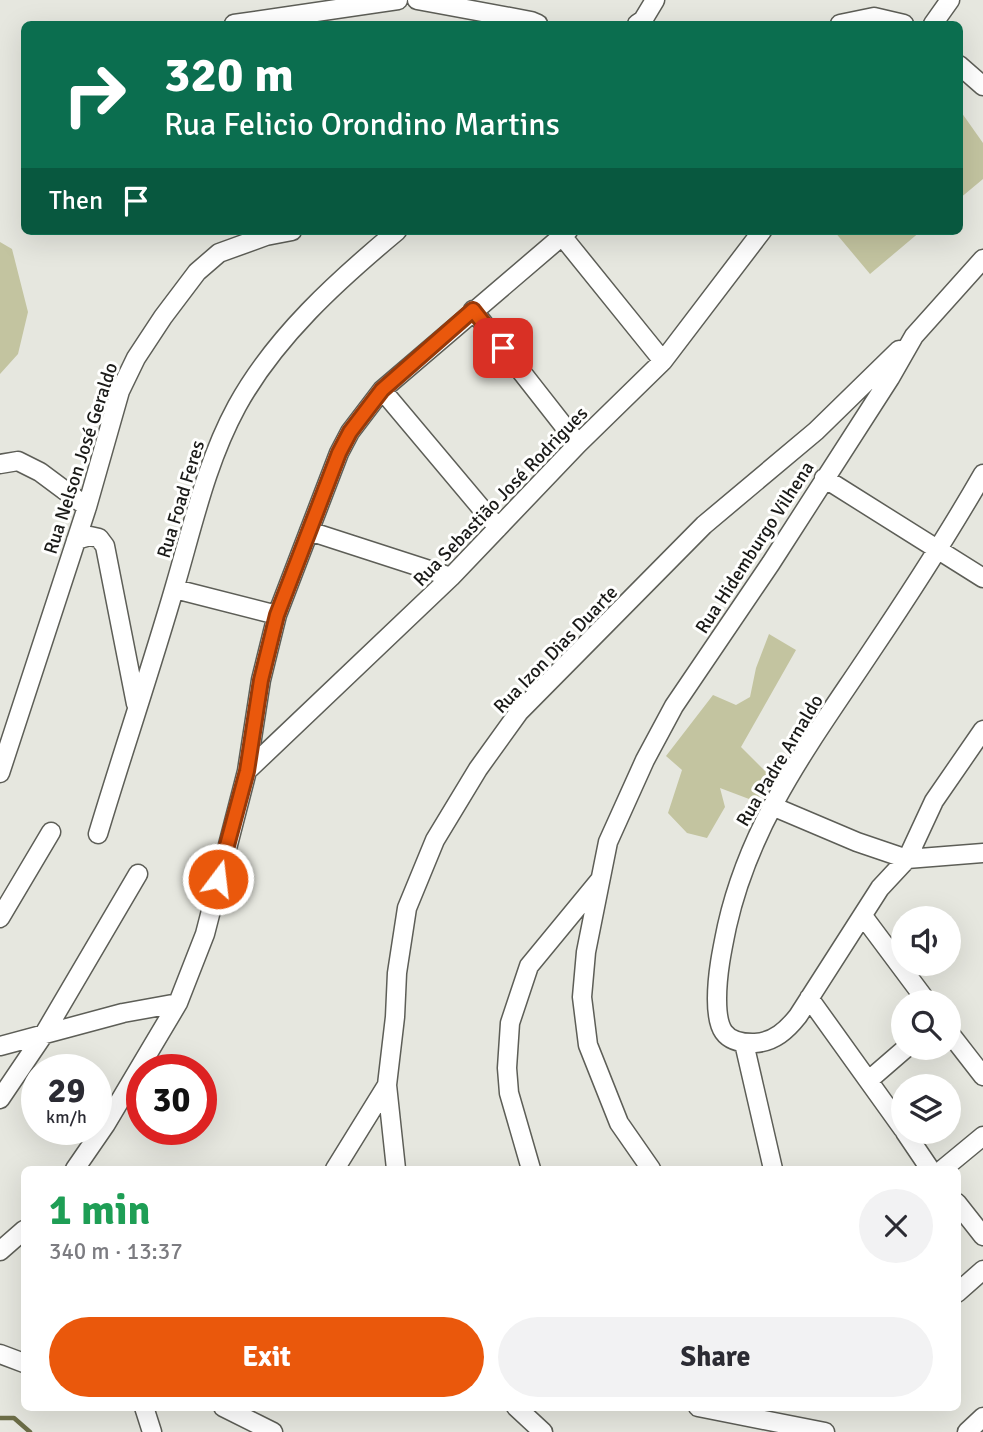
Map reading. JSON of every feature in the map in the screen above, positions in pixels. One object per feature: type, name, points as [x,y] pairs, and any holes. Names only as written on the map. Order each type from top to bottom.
[{"type":"street","points":[[254,21],[398,0]]},
{"type":"street","points":[[417,0],[464,7],[525,21]]},
{"type":"street","points":[[642,21],[655,0]]},
{"type":"street","points":[[935,21],[950,0]]},
{"type":"street","points":[[855,21],[874,17],[891,21]]},
{"type":"street","points":[[963,68],[983,86]]},
{"type":"street","name":"Rua Nelson José Geraldo","points":[[0,773],[76,540],[120,391],[136,358],[197,272],[219,253],[271,235]]},
{"type":"street","name":"Rua Foad Feres","points":[[98,834],[175,589],[206,478],[222,437],[239,404],[271,357],[314,306],[386,235]]},
{"type":"street","points":[[77,1166],[106,1124],[178,1003],[205,934],[247,771],[261,680],[277,615],[339,453],[350,432],[382,390],[564,235]]},
{"type":"street","points":[[566,235],[663,361]]},
{"type":"street","name":"Rua Sebastião José Rodrigues","points":[[247,771],[451,577],[578,444],[663,361],[759,235]]},
{"type":"street","name":"Rua Hidemburgo Vilhena","points":[[649,1166],[619,1123],[588,1045],[582,997],[586,952],[608,842],[645,760],[674,706],[771,563],[914,336],[983,259]]},
{"type":"street","points":[[473,310],[578,444]]},
{"type":"street","name":"Rua Izon Dias Duarte","points":[[396,1166],[387,1085],[397,973],[407,908],[435,840],[478,769],[519,712],[704,525],[816,431],[914,336]]},
{"type":"street","points":[[382,390],[498,528]]},
{"type":"street","points":[[0,464],[18,461],[40,472],[86,507]]},
{"type":"street","name":"Rua Padre Arnaldo","points":[[744,1043],[724,1034],[717,1022],[719,964],[736,888],[757,835],[800,757],[939,551],[983,474]]},
{"type":"street","points":[[824,478],[983,578]]},
{"type":"street","points":[[309,531],[451,577]]},
{"type":"street","points":[[76,540],[90,536],[99,538],[105,546],[136,707]]},
{"type":"street","points":[[175,589],[277,615]]},
{"type":"street","points":[[772,1166],[744,1043],[767,1041],[787,1029],[880,888],[907,859],[934,801],[983,730]]},
{"type":"street","points":[[772,806],[857,842],[907,859],[983,853]]},
{"type":"street","points":[[0,918],[51,832]]},
{"type":"street","points":[[0,1099],[44,1034],[138,874]]},
{"type":"street","points":[[530,1166],[509,1093],[507,1068],[510,1023],[529,966],[599,881]]},
{"type":"street","points":[[863,916],[918,990]]},
{"type":"street","points":[[809,998],[891,1112]]},
{"type":"street","points":[[0,1046],[122,1013],[178,1003]]},
{"type":"street","points":[[961,1048],[983,1076]]},
{"type":"street","points":[[869,1080],[892,1060]]},
{"type":"street","points":[[337,1166],[387,1085]]},
{"type":"street","points":[[947,1166],[983,1136]]},
{"type":"street","points":[[913,1144],[928,1166]]},
{"type":"street","points":[[961,1208],[983,1236]]},
{"type":"street","points":[[0,1251],[21,1233]]},
{"type":"street","points":[[961,1289],[983,1270]]},
{"type":"street","points":[[0,1353],[21,1362]]},
{"type":"street","points":[[145,1411],[152,1432]]},
{"type":"street","points":[[231,1411],[273,1432]]},
{"type":"street","points":[[520,1411],[543,1432]]},
{"type":"street","points":[[718,1411],[825,1432]]},
{"type":"street","points":[[967,1432],[983,1417]]},
{"type":"green space","points":[[963,115],[983,143],[983,179],[963,196]]},
{"type":"green space","points":[[837,235],[916,235],[870,274]]},
{"type":"green space","points":[[0,242],[12,249],[28,312],[18,354],[0,374]]},
{"type":"green space","points":[[769,634],[796,650],[741,747],[769,775],[757,802],[720,788],[725,807],[707,838],[687,833],[668,813],[682,770],[666,756],[713,695],[736,705],[750,697],[756,668]]},
{"type":"waterway","points":[[0,1418],[14,1418],[30,1432]]},
{"type":"route","points":[[218,879],[247,771],[261,680],[277,615],[339,453],[350,432],[382,390],[473,310],[503,348]]}]
